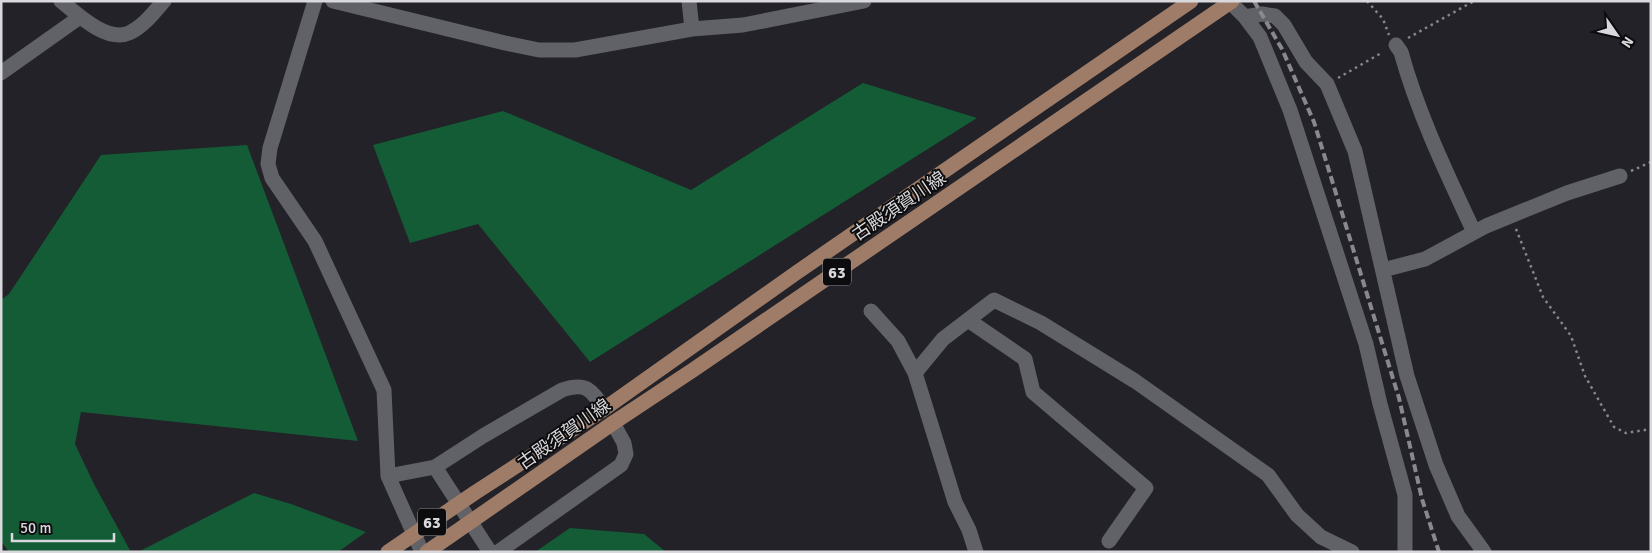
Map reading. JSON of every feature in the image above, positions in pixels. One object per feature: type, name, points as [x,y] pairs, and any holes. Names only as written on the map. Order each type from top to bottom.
[{"type":"main road","name":"古殿須賀川線","points":[[476,492],[604,409],[796,273],[1191,1]]},
{"type":"main road","name":"古殿須賀川線","points":[[487,510],[613,422],[685,375],[1186,33],[1230,1]]},
{"type":"main road","name":"63","points":[[388,552],[476,492]]},
{"type":"main road","name":"63","points":[[427,552],[487,510]]},
{"type":"street","points":[[61,1],[80,17],[104,32],[117,36],[130,33],[164,1]]},
{"type":"street","points":[[315,1],[270,148],[268,164],[272,178],[315,241],[384,390],[388,476],[422,552]]},
{"type":"street","points":[[333,1],[539,50],[575,50],[692,28],[743,25],[864,1]]},
{"type":"street","points":[[689,1],[692,28]]},
{"type":"street","points":[[1230,1],[1260,37],[1290,110],[1366,344],[1405,495],[1405,552]]},
{"type":"street","points":[[1245,17],[1262,14],[1275,16],[1284,25],[1306,62],[1327,84],[1355,152],[1407,376],[1436,465],[1458,516],[1484,552]]},
{"type":"street","points":[[1,73],[80,17]]},
{"type":"street","points":[[1396,45],[1401,52],[1423,116],[1445,170],[1474,232]]},
{"type":"street","points":[[1383,270],[1425,260],[1486,226],[1566,194],[1620,176]]},
{"type":"street","points":[[915,373],[943,338],[994,300],[1041,323],[1134,381],[1268,475],[1297,515],[1321,537],[1352,552]]},
{"type":"street","points":[[871,312],[898,341],[915,373],[955,502],[969,530],[976,552]]},
{"type":"street","points":[[968,320],[1025,359],[1033,392],[1146,488],[1109,541]]},
{"type":"street","points":[[388,476],[435,467],[483,436],[574,386],[585,387],[594,393],[604,409]]},
{"type":"street","points":[[498,552],[622,465],[626,454],[624,443],[613,422]]},
{"type":"street","points":[[435,467],[490,552]]},
{"type":"path","points":[[1366,1],[1383,19],[1389,36],[1396,45]]},
{"type":"path","points":[[1620,176],[1651,162]]},
{"type":"path","points":[[1510,216],[1543,297],[1571,336],[1585,376],[1614,427],[1626,433],[1651,429]]},
{"type":"green space","points":[[863,83],[977,118],[590,362],[478,224],[410,243],[373,145],[503,111],[691,190]]},
{"type":"green space","points":[[247,145],[358,441],[81,412],[75,444],[94,484],[131,552],[9,552],[1,541],[1,300],[9,294],[101,155]]},
{"type":"green space","points":[[254,493],[291,504],[366,532],[338,552],[138,552]]},
{"type":"green space","points":[[570,528],[644,534],[666,552],[535,552]]},
{"type":"railway","points":[[1254,1],[1282,49],[1314,122],[1399,398],[1422,499],[1439,552]]}]
